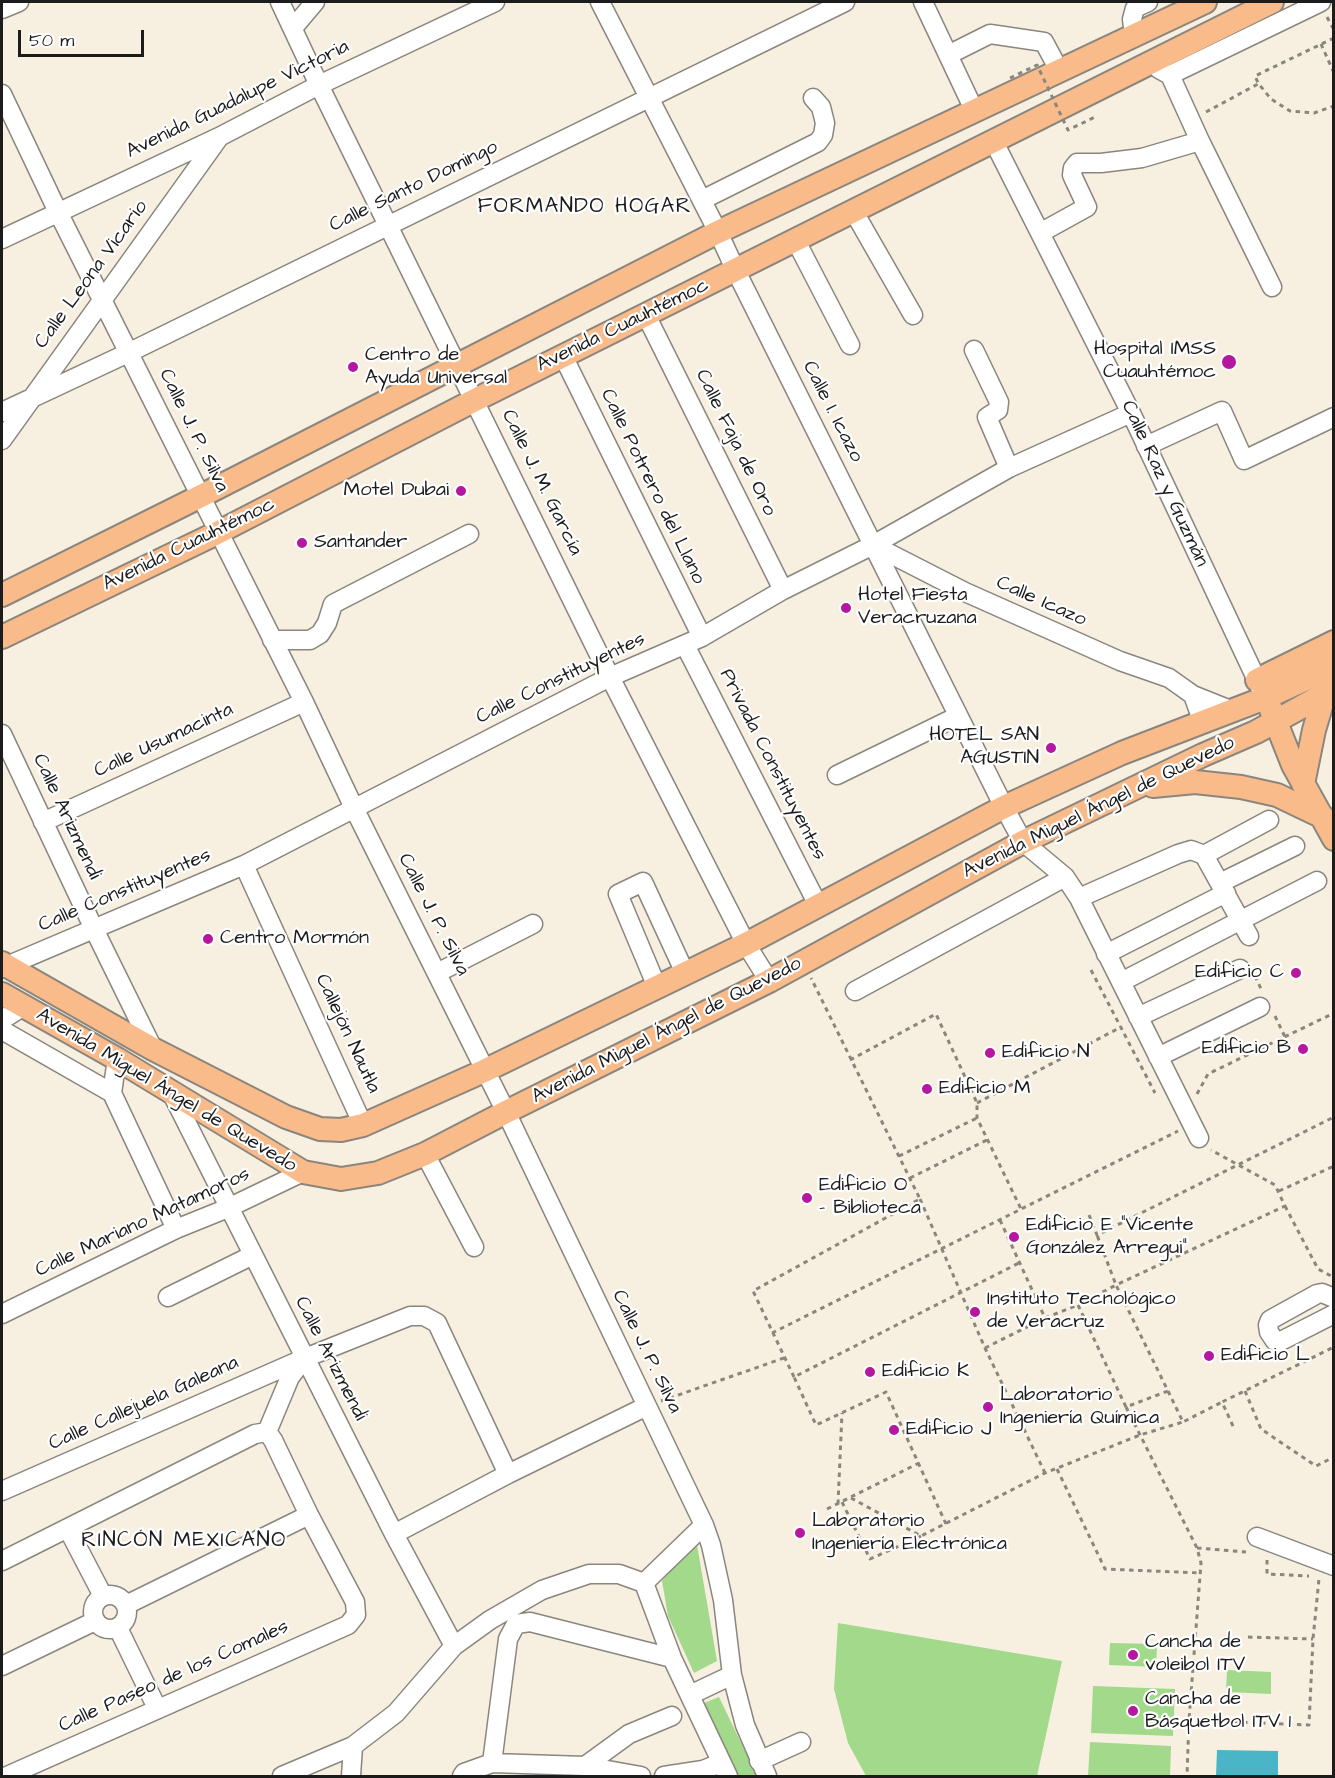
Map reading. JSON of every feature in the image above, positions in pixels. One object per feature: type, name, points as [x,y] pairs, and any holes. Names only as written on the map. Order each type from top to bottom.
[{"type":"main road","name":"Avenida Cuauhtémoc","points":[[2,595],[718,232],[1205,2]]},
{"type":"main road","name":"Avenida Cuauhtémoc","points":[[2,637],[217,533],[475,400],[1272,2]]},
{"type":"main road","points":[[1261,689],[1334,642]]},
{"type":"main road","name":"Avenida Miguel Ángel de Quevedo","points":[[3,965],[153,1049],[286,1118],[320,1129],[341,1130],[363,1125],[484,1071],[747,944],[1004,807],[1122,753],[1233,711],[1261,689],[1334,666]]},
{"type":"main road","name":"Calle Raz y Guzmán","points":[[1261,689],[1298,775],[1334,839]]},
{"type":"main road","points":[[1298,775],[1314,730],[1328,701]]},
{"type":"main road","name":"Avenida Miguel Ángel de Quevedo","points":[[2,994],[170,1090],[303,1172],[341,1179],[378,1173],[425,1154],[769,981],[1023,842],[1203,755],[1256,732],[1278,727],[1328,701]]},
{"type":"main road","name":"Calle Raz y Guzmán","points":[[1233,711],[1298,775]]},
{"type":"main road","points":[[1167,774],[1198,744],[1203,723]]},
{"type":"main road","points":[[1139,787],[1195,782],[1241,787],[1277,795],[1323,817]]},
{"type":"street","points":[[2,9],[19,2]]},
{"type":"street","name":"Calle J. M. García","points":[[280,2],[610,677],[747,944],[769,981]]},
{"type":"street","points":[[293,28],[315,2]]},
{"type":"street","name":"Avenida Guadalupe Victoria","points":[[2,238],[219,137],[319,85],[495,2]]},
{"type":"street","name":"Calle I. Icazo","points":[[600,2],[702,200],[1023,842]]},
{"type":"street","name":"Calle Santo Domingo","points":[[2,412],[128,353],[845,2]]},
{"type":"street","points":[[923,2],[975,112]]},
{"type":"street","points":[[1134,36],[1132,19],[1135,8],[1148,2]]},
{"type":"street","points":[[1170,75],[1321,2]]},
{"type":"street","points":[[948,55],[990,34],[1044,42],[1060,72]]},
{"type":"street","points":[[1147,63],[1170,75],[1272,287]]},
{"type":"street","name":"Calle J. P. Silva","points":[[2,94],[58,212],[201,496],[217,533],[304,702],[354,808],[506,1112],[704,1525],[711,1545],[723,1600],[732,1675],[745,1725],[763,1769]]},
{"type":"street","points":[[702,200],[818,142],[823,135],[825,123],[821,107],[813,98]]},
{"type":"street","name":"Calle Leona Vicario","points":[[2,440],[219,137]]},
{"type":"street","points":[[1040,233],[1088,207],[1072,175],[1077,163],[1101,163],[1142,158],[1200,141]]},
{"type":"street","name":"Calle Raz y Guzmán","points":[[994,142],[1131,413],[1261,689]]},
{"type":"street","points":[[854,212],[913,315]]},
{"type":"street","points":[[796,241],[850,345]]},
{"type":"street","name":"Calle Faja de Oro","points":[[646,315],[783,591]]},
{"type":"street","points":[[974,350],[999,402],[998,410],[987,417],[1009,468]]},
{"type":"street","name":"Calle Potrero del Llano","points":[[563,356],[702,637]]},
{"type":"street","points":[[1146,446],[1222,411],[1244,460],[1333,419]]},
{"type":"street","name":"Calle Constituyentes","points":[[3,965],[244,865],[610,677],[702,637],[783,591],[873,545],[1009,468],[1131,413]]},
{"type":"street","points":[[272,640],[310,640],[320,634],[327,623],[333,604],[469,534]]},
{"type":"street","name":"Calle Icazo","points":[[873,545],[965,592],[1120,661],[1169,678],[1193,695],[1233,711]]},
{"type":"street","name":"Privada Constituyentes","points":[[685,645],[818,905]]},
{"type":"street","points":[[1193,695],[1203,723]]},
{"type":"street","name":"Calle Usumacinta","points":[[43,822],[304,702]]},
{"type":"street","points":[[837,775],[958,716]]},
{"type":"street","name":"Calle Arizmendi","points":[[2,734],[153,1049]]},
{"type":"street","points":[[1204,855],[1269,820]]},
{"type":"street","points":[[1023,842],[1065,877],[1079,898],[1158,1056],[1185,1121],[1201,1145]]},
{"type":"street","points":[[1106,954],[1295,846]]},
{"type":"street","points":[[1079,898],[1191,850],[1204,855],[1245,928]]},
{"type":"street","name":"Callejón Nautla","points":[[244,865],[363,1125]]},
{"type":"street","points":[[855,991],[1065,877]]},
{"type":"street","points":[[1120,982],[1245,928],[1317,881]]},
{"type":"street","points":[[657,987],[618,894],[643,882],[686,973]]},
{"type":"street","points":[[437,973],[533,924]]},
{"type":"street","points":[[1138,1017],[1240,969]]},
{"type":"street","points":[[2,1020],[24,1006]]},
{"type":"street","points":[[1158,1056],[1260,1007]]},
{"type":"street","points":[[2,1030],[112,1093]]},
{"type":"street","points":[[117,1059],[112,1093],[176,1229]]},
{"type":"street","name":"Calle Arizmendi","points":[[170,1090],[394,1534],[454,1646]]},
{"type":"street","points":[[425,1154],[474,1247]]},
{"type":"street","name":"Calle Mariano Matamoros","points":[[2,1314],[176,1229],[228,1208],[303,1172]]},
{"type":"street","points":[[168,1297],[252,1255]]},
{"type":"street","points":[[1334,1298],[1322,1293],[1317,1294],[1270,1320],[1269,1332],[1275,1341],[1279,1342],[1334,1314]]},
{"type":"street","name":"Calle Callejuela Galeana","points":[[2,1491],[305,1358],[410,1316],[424,1316],[437,1323],[508,1474]]},
{"type":"street","points":[[267,1432],[290,1377],[305,1358]]},
{"type":"street","points":[[394,1534],[508,1474],[647,1406]]},
{"type":"street","points":[[126,1605],[309,1515],[267,1432]]},
{"type":"street","points":[[2,1561],[255,1434],[267,1432]]},
{"type":"street","name":"Calle Paseo de los Comales","points":[[7,1776],[348,1624],[356,1615],[355,1602],[309,1515]]},
{"type":"street","points":[[644,1583],[704,1525]]},
{"type":"street","points":[[68,1529],[103,1596]]},
{"type":"street","points":[[1256,1544],[1334,1566]]},
{"type":"street","points":[[282,1776],[353,1746],[396,1713],[454,1646],[490,1620],[542,1590],[589,1574],[619,1574],[644,1583],[672,1658],[725,1770],[704,1770],[664,1776]]},
{"type":"street","points":[[114,1595],[126,1605],[126,1620],[118,1628],[108,1630],[95,1621],[93,1610],[98,1599],[103,1596],[114,1595]]},
{"type":"street","points":[[2,1666],[95,1621]]},
{"type":"street","points":[[492,1763],[508,1639],[516,1624],[530,1622],[672,1658]]},
{"type":"street","points":[[118,1628],[157,1708]]},
{"type":"street","points":[[690,1695],[732,1675]]},
{"type":"street","points":[[585,1766],[629,1734],[672,1716]]},
{"type":"street","points":[[763,1769],[801,1742]]},
{"type":"street","points":[[351,1776],[353,1746]]},
{"type":"street","points":[[462,1776],[464,1773],[492,1763],[585,1766],[641,1776]]},
{"type":"path","points":[[1334,38],[1255,76],[1258,84],[1272,99],[1290,111],[1314,113],[1334,106]]},
{"type":"path","points":[[1321,44],[1334,73]]},
{"type":"path","points":[[1010,78],[1037,65],[1068,130],[1095,117]]},
{"type":"path","points":[[1191,120],[1258,84]]},
{"type":"path","points":[[804,963],[920,1198],[985,1348],[1045,1473]]},
{"type":"path","points":[[1091,970],[1159,1101]]},
{"type":"path","points":[[772,1333],[1176,1132],[1185,1121],[1208,1074],[1334,1013]]},
{"type":"path","points":[[850,1060],[936,1014],[977,1103],[977,1118],[1021,1209]]},
{"type":"path","points":[[977,1103],[1138,1017]]},
{"type":"path","points":[[1097,1234],[1334,1117]]},
{"type":"path","points":[[899,1156],[977,1118]]},
{"type":"path","points":[[1176,1132],[1185,1121]]},
{"type":"path","points":[[910,1178],[987,1140]]},
{"type":"path","points":[[1201,1145],[1275,1185],[1318,1269],[1334,1278]]},
{"type":"path","points":[[1279,1191],[1334,1166]]},
{"type":"path","points":[[920,1198],[753,1291],[816,1425],[886,1392],[946,1524]]},
{"type":"path","points":[[985,1348],[1285,1206]]},
{"type":"path","points":[[1089,1215],[1116,1285],[1183,1422]]},
{"type":"path","points":[[999,1220],[1045,1318]]},
{"type":"path","points":[[794,1377],[1019,1263]]},
{"type":"path","points":[[1078,1305],[1197,1548],[1201,1573],[1189,1720],[1187,1776]]},
{"type":"path","points":[[842,1413],[840,1503],[870,1559],[946,1524],[1045,1473],[1140,1435],[1183,1422],[1334,1347]]},
{"type":"path","points":[[647,1406],[784,1358]]},
{"type":"path","points":[[1126,1407],[1168,1391]]},
{"type":"path","points":[[1245,1391],[1261,1429],[1316,1466],[1334,1457]]},
{"type":"path","points":[[1222,1402],[1233,1426]]},
{"type":"path","points":[[840,1503],[919,1463]]},
{"type":"path","points":[[1057,1469],[1105,1569],[1201,1573]]},
{"type":"path","points":[[827,1509],[850,1498],[921,1536]]},
{"type":"path","points":[[1197,1548],[1256,1544]]},
{"type":"path","points":[[1189,1720],[1309,1725],[1313,1639],[1320,1577],[1267,1574],[1267,1553]]},
{"type":"path","points":[[1248,1637],[1313,1639]]},
{"type":"green space","points":[[696,1539],[717,1661],[694,1673],[668,1616],[662,1581]]},
{"type":"green space","points":[[838,1623],[1062,1661],[1037,1776],[866,1776],[848,1743],[834,1689]]},
{"type":"green space","name":"Cancha de voleibol ITV","points":[[1110,1643],[1157,1644],[1156,1667],[1109,1665]]},
{"type":"green space","name":"Cancha de voleibol ITV","points":[[1227,1670],[1271,1672],[1271,1694],[1226,1692]]},
{"type":"green space","name":"Cancha de Básquetbol ITV 1","points":[[1093,1686],[1175,1689],[1173,1736],[1091,1733]]},
{"type":"green space","points":[[719,1697],[757,1776],[739,1776],[704,1703]]},
{"type":"green space","points":[[1090,1742],[1171,1746],[1170,1776],[1088,1776]]},
{"type":"water","points":[[1217,1750],[1278,1751],[1278,1776],[1216,1776]]},
{"type":"place","name":"Hospital IMSS Cuauhtémoc","points":[[1229,362]]},
{"type":"place","name":"Centro de Ayuda Universal","points":[[353,367]]},
{"type":"place","name":"Motel Dubai","points":[[461,491]]},
{"type":"place","name":"Santander","points":[[302,543]]},
{"type":"place","name":"Hotel Fiesta Veracruzana","points":[[846,608]]},
{"type":"place","name":"HOTEL SAN AGUSTIN","points":[[1051,748]]},
{"type":"place","name":"Centro Mormón","points":[[208,939]]},
{"type":"place","name":"Edificio C","points":[[1296,973]]},
{"type":"place","name":"Edificio B","points":[[1303,1049]]},
{"type":"place","name":"Edificio N","points":[[990,1053]]},
{"type":"place","name":"Edificio M","points":[[927,1089]]},
{"type":"place","name":"Edificio O - Biblioteca","points":[[807,1198]]},
{"type":"place","name":"Edificio E \"Vicente González Arregui\"","points":[[1014,1237]]},
{"type":"place","name":"Instituto Tecnológico de Veracruz","points":[[975,1312]]},
{"type":"place","name":"Edificio L","points":[[1209,1356]]},
{"type":"place","name":"Edificio K","points":[[870,1372]]},
{"type":"place","name":"Laboratorio Ingeniería Química","points":[[988,1407]]},
{"type":"place","name":"Edificio J","points":[[894,1430]]},
{"type":"place","name":"Laboratorio Ingeniería Electrónica","points":[[800,1533]]},
{"type":"place","name":"Cancha de voleibol ITV","points":[[1133,1655]]},
{"type":"place","name":"Cancha de Básquetbol ITV 1","points":[[1133,1711]]},
{"type":"district","name":"FORMANDO HOGAR","points":[[585,208]]},
{"type":"district","name":"RINCÓN MEXICANO","points":[[184,1542]]}]
